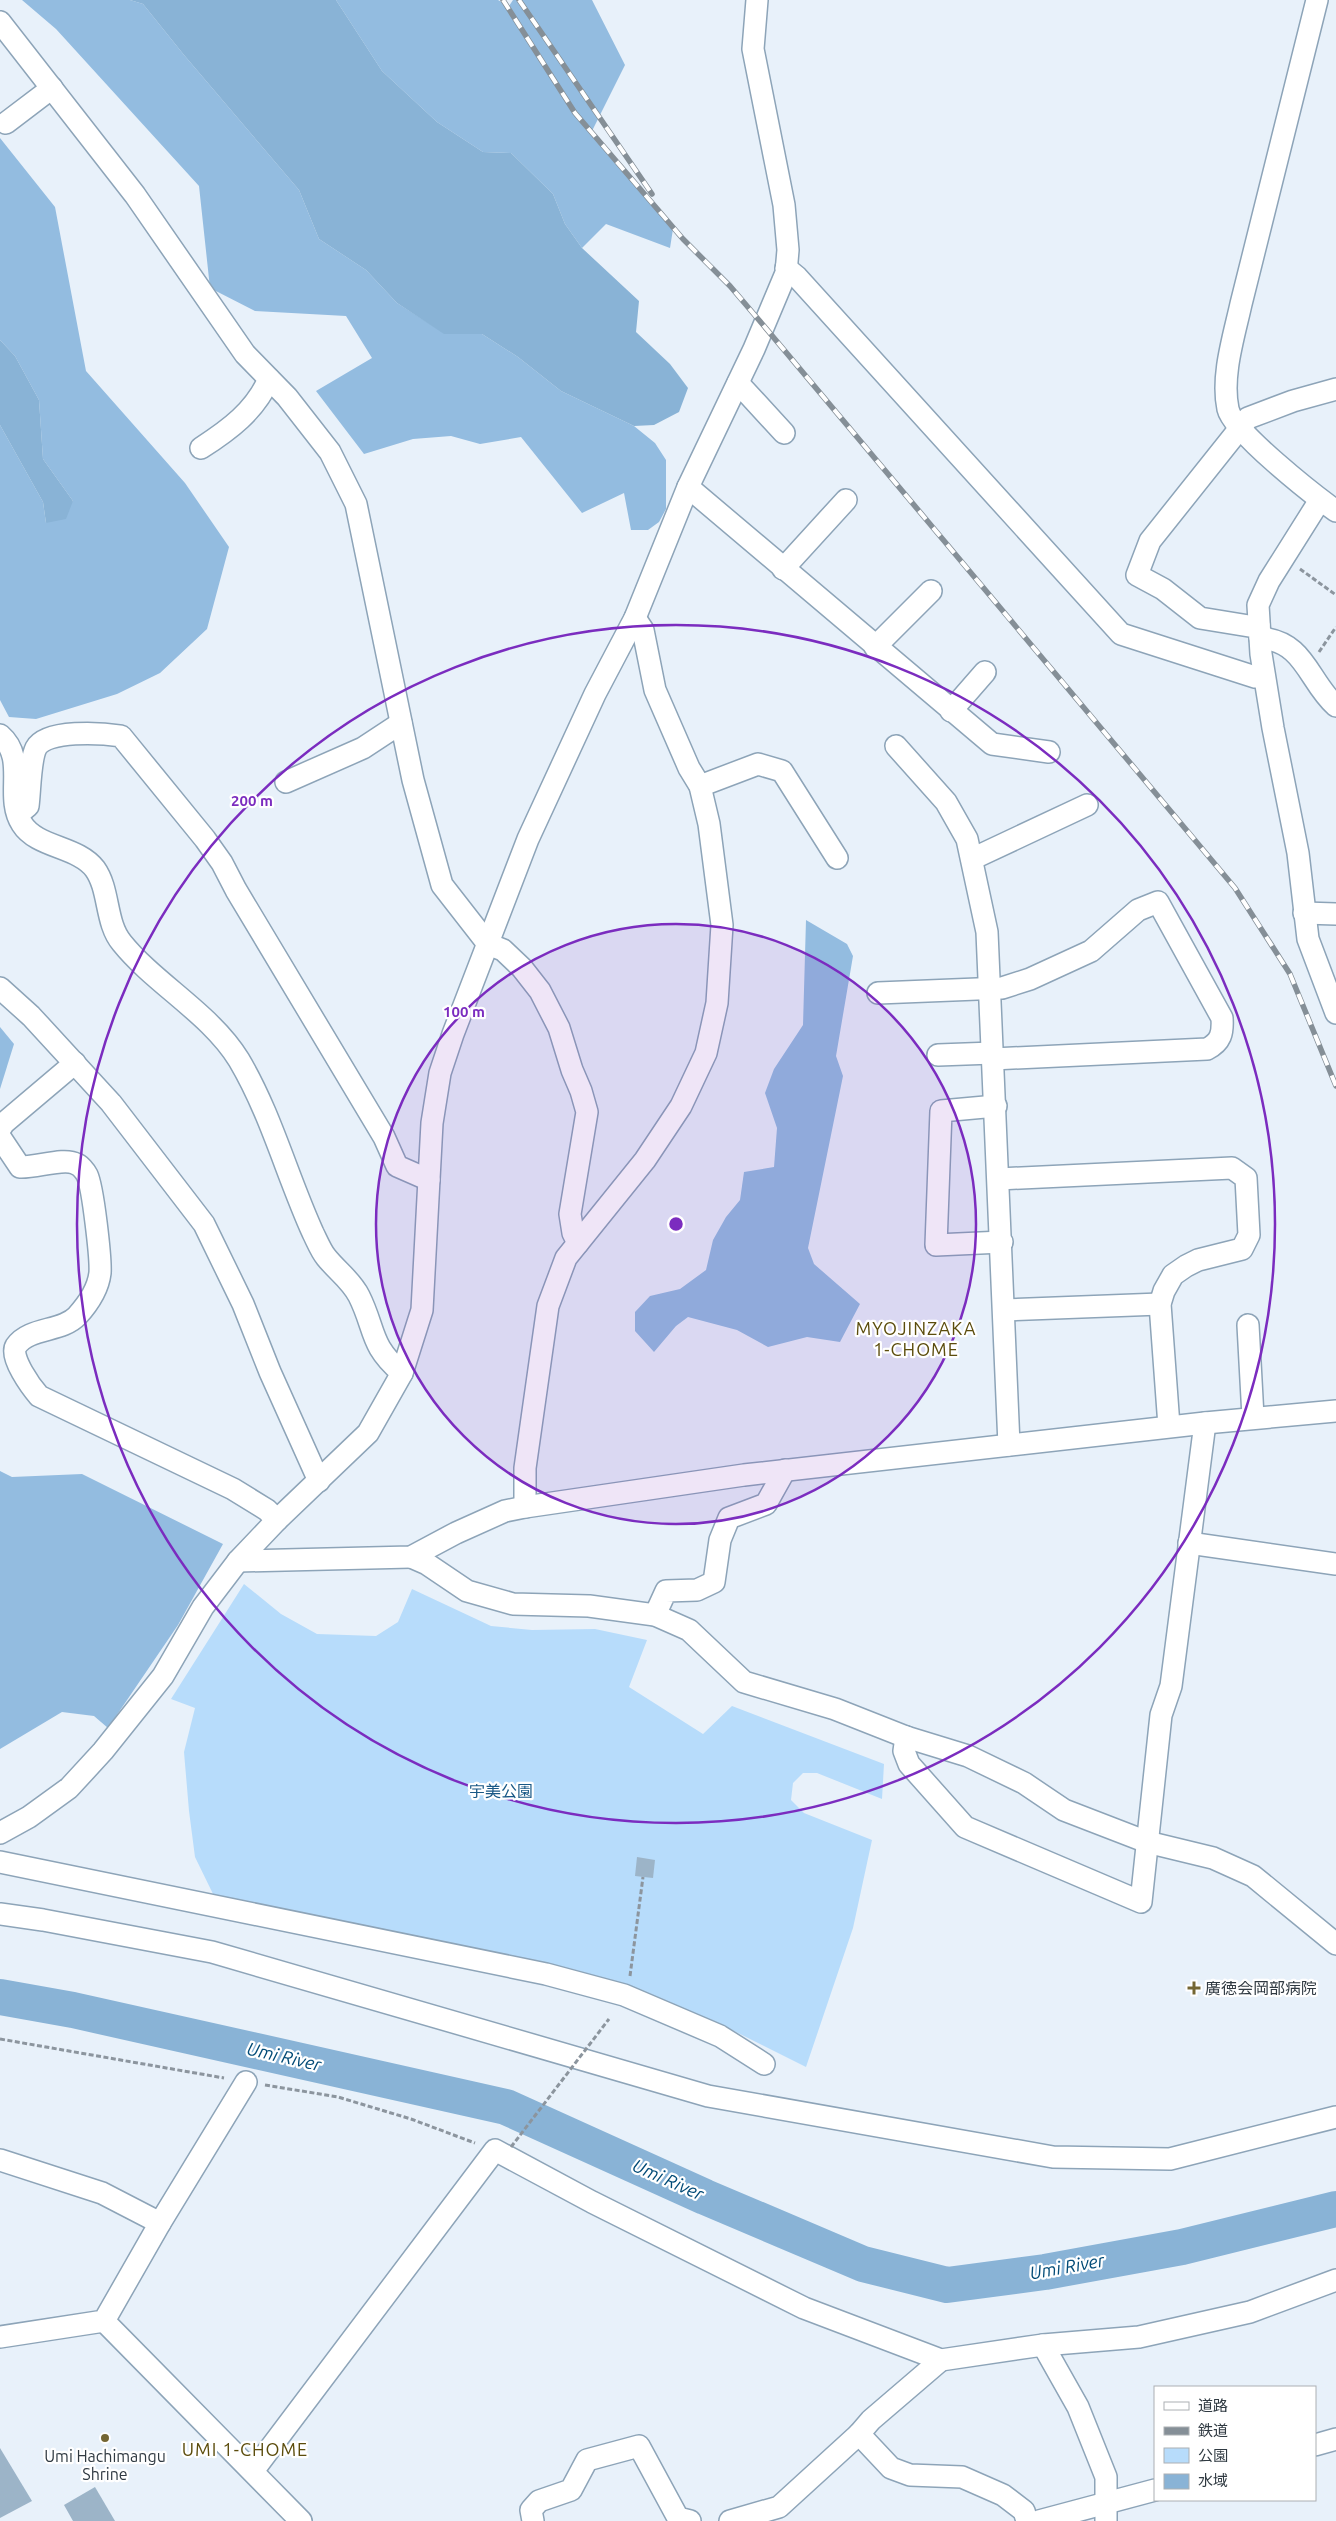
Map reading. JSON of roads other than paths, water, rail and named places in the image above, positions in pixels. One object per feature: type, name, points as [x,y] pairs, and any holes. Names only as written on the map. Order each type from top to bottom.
[{"type":"street","points":[[0,1833],[29,1817],[69,1788],[103,1751],[163,1676],[203,1607],[238,1561],[276,1520],[368,1433],[402,1373],[422,1310],[432,1123],[440,1073],[528,839],[595,694],[635,618],[688,487],[768,318],[786,268],[788,250],[784,205],[753,49],[756,0]]},
{"type":"street","points":[[1317,0],[1232,349],[1226,390],[1228,412],[1240,426],[1328,506],[1284,558],[1269,581],[1258,605],[1264,676],[1298,853],[1308,939],[1336,1013]]},
{"type":"street","points":[[0,22],[135,195],[245,354],[287,397],[330,452],[356,504],[413,780],[442,886],[488,944],[504,950],[522,968],[540,992],[559,1028],[572,1070],[581,1091],[587,1112],[570,1214],[573,1233],[578,1243]]},
{"type":"street","points":[[6,123],[52,88]]},
{"type":"street","points":[[786,268],[797,277],[1121,634],[1255,677],[1264,676]]},
{"type":"street","points":[[200,448],[232,428],[262,396],[269,379]]},
{"type":"street","points":[[738,383],[784,433]]},
{"type":"street","points":[[1336,389],[1248,418],[1150,541],[1137,575],[1162,588],[1200,618],[1249,626],[1290,648],[1303,660],[1325,696],[1336,706]]},
{"type":"street","points":[[688,487],[951,712],[992,744],[1048,752]]},
{"type":"street","points":[[783,569],[846,500]]},
{"type":"street","points":[[875,647],[931,591]]},
{"type":"street","points":[[525,1506],[524,1468],[548,1306],[566,1258],[655,1145],[681,1106],[706,1053],[717,1003],[722,925],[708,824],[700,786],[689,768],[656,690],[642,630],[635,618]]},
{"type":"street","points":[[951,712],[985,672]]},
{"type":"street","points":[[286,782],[363,748],[401,723]]},
{"type":"street","points":[[18,814],[28,806],[35,749],[42,740],[54,735],[108,734],[121,736],[222,862],[241,899],[384,1136],[397,1166],[429,1180]]},
{"type":"street","points":[[0,735],[15,756],[18,814],[22,825],[35,835],[85,861],[95,870],[120,941],[215,1032],[238,1058],[280,1147],[321,1249],[325,1256],[352,1284],[360,1298],[374,1339],[387,1360],[402,1373]]},
{"type":"street","points":[[896,746],[946,802],[967,839],[987,932],[1002,1242],[1009,1444]]},
{"type":"street","points":[[700,786],[758,764],[782,771],[837,858]]},
{"type":"street","points":[[972,859],[1087,805]]},
{"type":"street","points":[[878,993],[1002,988],[1030,979],[1091,951],[1138,910],[1158,902],[1222,1018],[1223,1032],[1217,1044],[1207,1049],[993,1056],[938,1055]]},
{"type":"street","points":[[1304,913],[1336,914]]},
{"type":"street","points":[[0,988],[31,1016],[111,1103],[204,1224],[244,1304],[270,1372],[319,1481]]},
{"type":"street","points":[[0,1129],[4,1123],[75,1063]]},
{"type":"street","points":[[996,1106],[941,1111],[936,1245],[1002,1242]]},
{"type":"street","points":[[0,1137],[20,1167],[68,1161],[78,1164],[87,1175],[100,1249],[100,1273],[95,1291],[86,1306],[74,1319],[25,1338],[15,1347],[14,1354],[30,1386],[39,1396],[233,1489],[267,1510],[276,1520]]},
{"type":"street","points":[[999,1179],[1232,1168],[1246,1178],[1249,1235],[1242,1249],[1198,1260],[1186,1266],[1173,1275],[1160,1304],[1169,1426]]},
{"type":"street","points":[[1004,1310],[1160,1304]]},
{"type":"street","points":[[1248,1325],[1253,1418]]},
{"type":"street","points":[[411,1557],[464,1529],[506,1511],[525,1506],[786,1470],[1169,1426],[1336,1411]]},
{"type":"street","points":[[906,1737],[904,1750],[909,1764],[965,1827],[1141,1902],[1161,1715],[1171,1686],[1205,1423]]},
{"type":"street","points":[[656,1615],[666,1591],[697,1590],[714,1582],[720,1540],[729,1518],[766,1504],[786,1470]]},
{"type":"street","points":[[1189,1543],[1336,1564]]},
{"type":"street","points":[[238,1561],[411,1557],[427,1564],[467,1591],[513,1604],[589,1606],[656,1615],[689,1630],[744,1682],[835,1709],[906,1737],[968,1756],[1024,1783],[1064,1810],[1147,1842],[1213,1858],[1253,1876],[1336,1944]]},
{"type":"street","points":[[0,1862],[546,1974],[624,1995],[720,2036],[764,2064]]},
{"type":"street","points":[[0,1914],[43,1920],[212,1952],[708,2096],[1054,2157],[1170,2159],[1336,2117]]},
{"type":"street","points":[[104,2321],[160,2222],[246,2082]]},
{"type":"street","points":[[253,2471],[495,2150],[592,2202],[804,2308],[941,2360],[1043,2345],[1138,2337],[1250,2312],[1336,2280]]},
{"type":"street","points":[[0,2160],[102,2193],[160,2222]]},
{"type":"street","points":[[0,2336],[104,2321]]},
{"type":"street","points":[[104,2321],[253,2471],[297,2520]]},
{"type":"street","points":[[1043,2345],[1078,2407],[1106,2477],[1105,2512]]},
{"type":"street","points":[[730,2521],[779,2507],[860,2434],[871,2420],[941,2360]]},
{"type":"street","points":[[860,2434],[891,2468],[910,2475],[962,2476],[1003,2496],[1024,2511],[1028,2521]]},
{"type":"street","points":[[1316,2445],[1336,2439]]},
{"type":"street","points":[[533,2521],[532,2510],[539,2501],[571,2490],[587,2460],[639,2446],[678,2518],[690,2521]]},
{"type":"street","points":[[1039,2521],[1105,2512],[1154,2490]]},
{"type":"water","points":[[130,0],[336,0],[382,71],[437,122],[483,152],[511,153],[553,194],[565,224],[582,248],[639,301],[636,332],[670,364],[688,388],[679,412],[654,425],[634,426],[561,391],[518,357],[482,334],[444,334],[397,303],[366,270],[319,239],[299,190],[143,4]]},
{"type":"water","points":[[0,340],[15,356],[39,400],[43,459],[73,501],[66,519],[46,523],[43,502],[0,425]]},
{"type":"waterway","name":"Umi River","points":[[0,1997],[73,2010],[506,2107],[705,2197],[863,2264],[947,2285],[1045,2272],[1182,2247],[1336,2209]]},
{"type":"railway","points":[[503,0],[575,113],[683,239],[730,286],[1235,888],[1290,974],[1336,1086]]},
{"type":"railway","points":[[519,0],[652,194]]},
{"type":"place","name":"廣徳会岡部病院","points":[[1194,1988]]},
{"type":"place","name":"Umi Hachimangu Shrine","points":[[105,2438]]},
{"type":"district","name":"MYOJINZAKA 1-CHOME","points":[[916,1339]]},
{"type":"district","name":"UMI 1-CHOME","points":[[245,2450]]},
{"type":"park label","name":"宇美公園","points":[[501,1791]]}]
